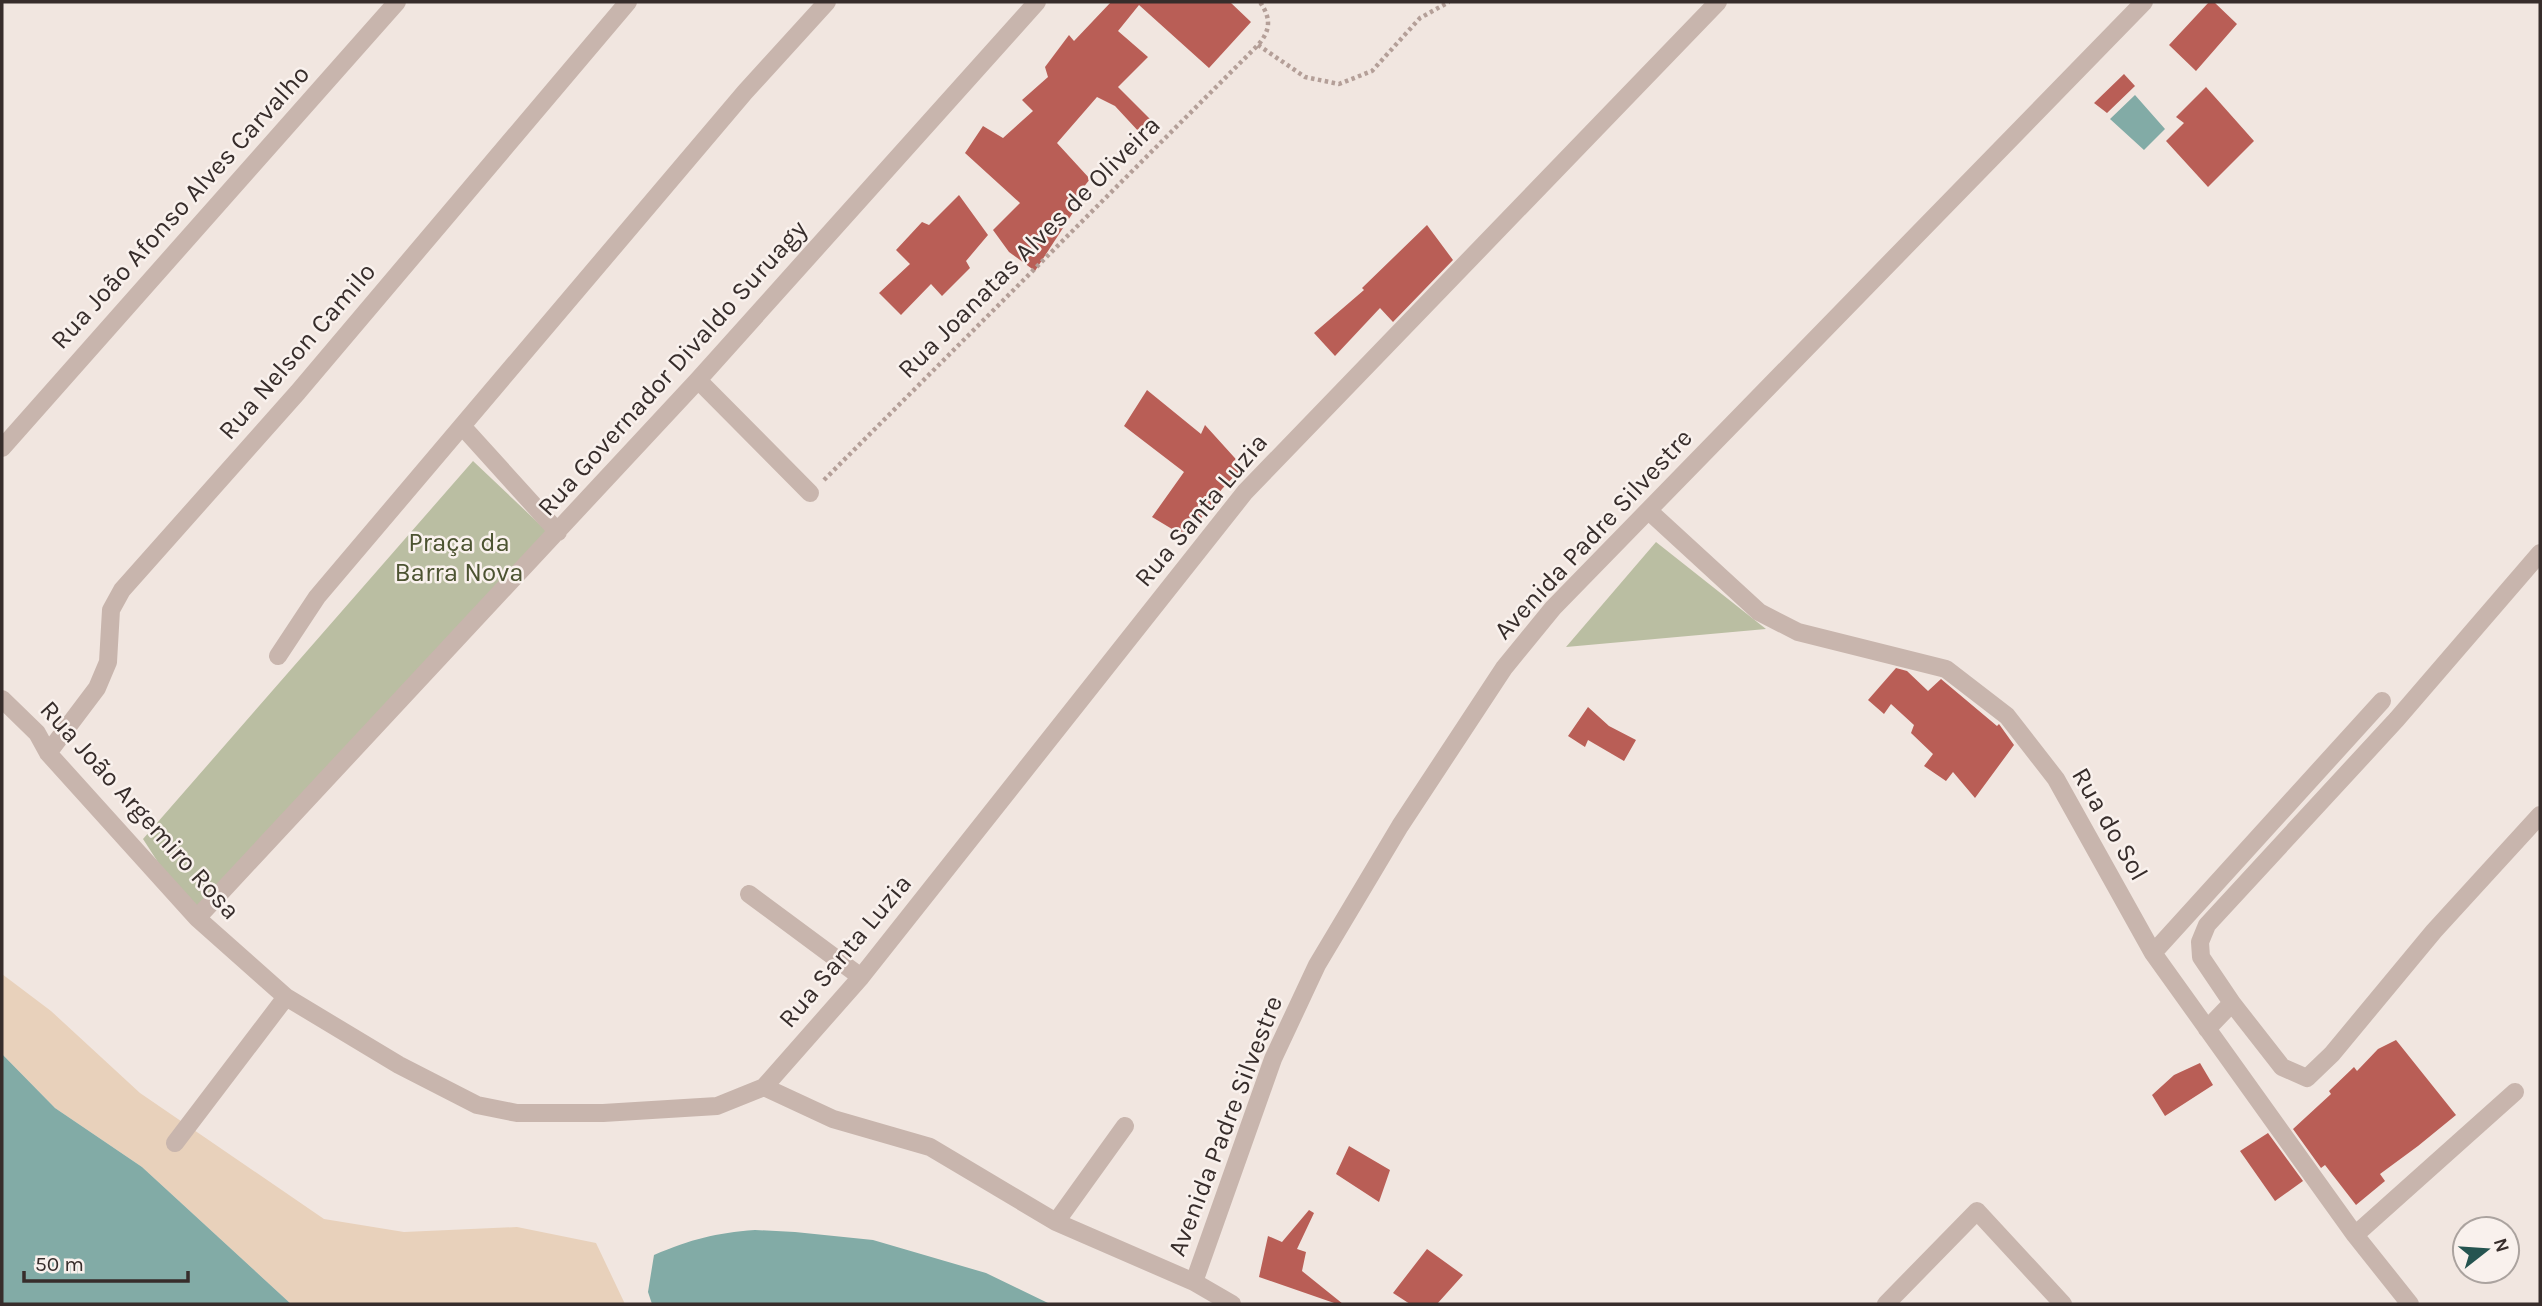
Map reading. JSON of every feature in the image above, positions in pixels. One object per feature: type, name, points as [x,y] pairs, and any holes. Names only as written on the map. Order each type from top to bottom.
[{"type":"street","name":"Rua João Afonso Alves Carvalho","points":[[2,448],[397,2]]},
{"type":"street","name":"Rua Nelson Camilo","points":[[48,753],[97,688],[108,662],[111,610],[122,590],[298,392],[628,2]]},
{"type":"street","points":[[278,656],[317,597],[745,92],[827,2]]},
{"type":"street","name":"Rua Governador Divaldo Suruagy","points":[[197,918],[698,380],[1037,2]]},
{"type":"street","name":"Rua Santa Luzia","points":[[764,1087],[861,977],[1245,492],[1718,2]]},
{"type":"street","name":"Avenida Padre Silvestre","points":[[1194,1282],[1273,1059],[1317,965],[1401,826],[1504,668],[1553,608],[2144,2]]},
{"type":"street","points":[[698,380],[810,493]]},
{"type":"street","points":[[462,426],[558,532]]},
{"type":"street","name":"Rua do Sol","points":[[1649,512],[1759,612],[1798,632],[1945,669],[2007,716],[2056,779],[2152,953],[2356,1236],[2410,1304]]},
{"type":"street","points":[[2540,553],[2397,719],[2207,925],[2200,942],[2201,957],[2232,1003],[2282,1067],[2307,1078],[2332,1054],[2434,931],[2540,815]]},
{"type":"street","name":"Rua João Argemiro Rosa","points":[[2,699],[37,733],[48,753],[197,918],[286,997],[398,1065],[477,1105],[517,1113],[603,1113],[717,1106],[764,1087]]},
{"type":"street","points":[[2152,953],[2382,701]]},
{"type":"street","points":[[749,894],[861,977]]},
{"type":"street","points":[[174,1143],[286,997]]},
{"type":"street","points":[[2207,1028],[2232,1003]]},
{"type":"street","points":[[764,1087],[834,1119],[930,1147],[1056,1222],[1194,1282],[1232,1304]]},
{"type":"street","points":[[2356,1236],[2515,1092]]},
{"type":"street","points":[[1056,1222],[1125,1126]]},
{"type":"street","points":[[1886,1304],[1977,1211],[2063,1304]]},
{"type":"path","name":"Rua Joanatas Alves de Oliveira","points":[[810,493],[1258,45],[1268,34],[1270,25],[1260,2]]},
{"type":"path","points":[[1258,45],[1305,77],[1339,84],[1373,71],[1420,18],[1448,2]]},
{"type":"green space","name":"Praça da Barra Nova","points":[[473,461],[551,535],[196,921],[143,839]]},
{"type":"green space","points":[[1656,542],[1766,629],[1566,647]]},
{"type":"sand","points":[[2,974],[51,1011],[140,1093],[324,1219],[404,1232],[517,1227],[596,1243],[625,1304],[291,1304],[142,1167],[55,1108],[2,1054]]},
{"type":"water","points":[[2135,95],[2165,129],[2144,150],[2110,119]]},
{"type":"water","points":[[2,1054],[55,1108],[142,1167],[291,1304],[2,1304]]},
{"type":"water","points":[[755,1230],[873,1240],[986,1273],[1050,1304],[652,1304],[648,1292],[654,1255],[704,1238]]},
{"type":"building","points":[[1111,2],[1230,2],[1251,22],[1209,68],[1139,5],[1118,31],[1148,57],[1118,87],[1151,120],[1140,133],[1115,106],[1097,97],[1057,143],[1090,179],[1071,203],[1076,208],[1035,271],[1009,252],[993,230],[1020,203],[965,153],[983,126],[1003,138],[1033,111],[1022,100],[1048,77],[1045,67],[1069,35],[1074,41]]},
{"type":"building","points":[[2209,2],[2214,2],[2237,24],[2196,71],[2169,45]]},
{"type":"building","points":[[2124,74],[2135,86],[2107,113],[2094,103]]},
{"type":"building","points":[[2206,87],[2254,141],[2208,187],[2166,141],[2184,123],[2176,117]]},
{"type":"building","points":[[959,195],[988,235],[966,261],[970,268],[942,296],[931,284],[901,315],[879,293],[910,264],[896,250],[922,222],[929,225]]},
{"type":"building","points":[[1427,225],[1453,260],[1393,322],[1380,308],[1335,356],[1314,333],[1364,290],[1362,288]]},
{"type":"building","points":[[1147,390],[1201,434],[1205,425],[1243,467],[1222,489],[1187,538],[1152,517],[1184,472],[1124,426]]},
{"type":"building","points":[[1896,668],[1907,671],[1928,691],[1941,679],[1997,726],[1999,724],[2014,745],[1975,798],[1953,772],[1946,781],[1924,766],[1933,754],[1911,733],[1914,725],[1891,704],[1884,714],[1868,700]]},
{"type":"building","points":[[1588,707],[1609,726],[1636,740],[1624,761],[1588,740],[1585,747],[1568,736]]},
{"type":"building","points":[[2396,1040],[2456,1115],[2380,1174],[2385,1181],[2356,1205],[2325,1165],[2321,1168],[2293,1129],[2331,1094],[2329,1091],[2354,1067],[2357,1071],[2378,1049]]},
{"type":"building","points":[[2200,1063],[2213,1085],[2165,1116],[2152,1095],[2174,1075]]},
{"type":"building","points":[[2268,1133],[2303,1181],[2275,1201],[2240,1151]]},
{"type":"building","points":[[1349,1146],[1390,1170],[1379,1202],[1336,1174]]},
{"type":"building","points":[[1309,1210],[1314,1213],[1297,1249],[1306,1252],[1302,1271],[1343,1304],[1259,1277],[1268,1236],[1282,1242]]},
{"type":"building","points":[[1427,1249],[1463,1275],[1437,1304],[1410,1304],[1393,1293]]}]
